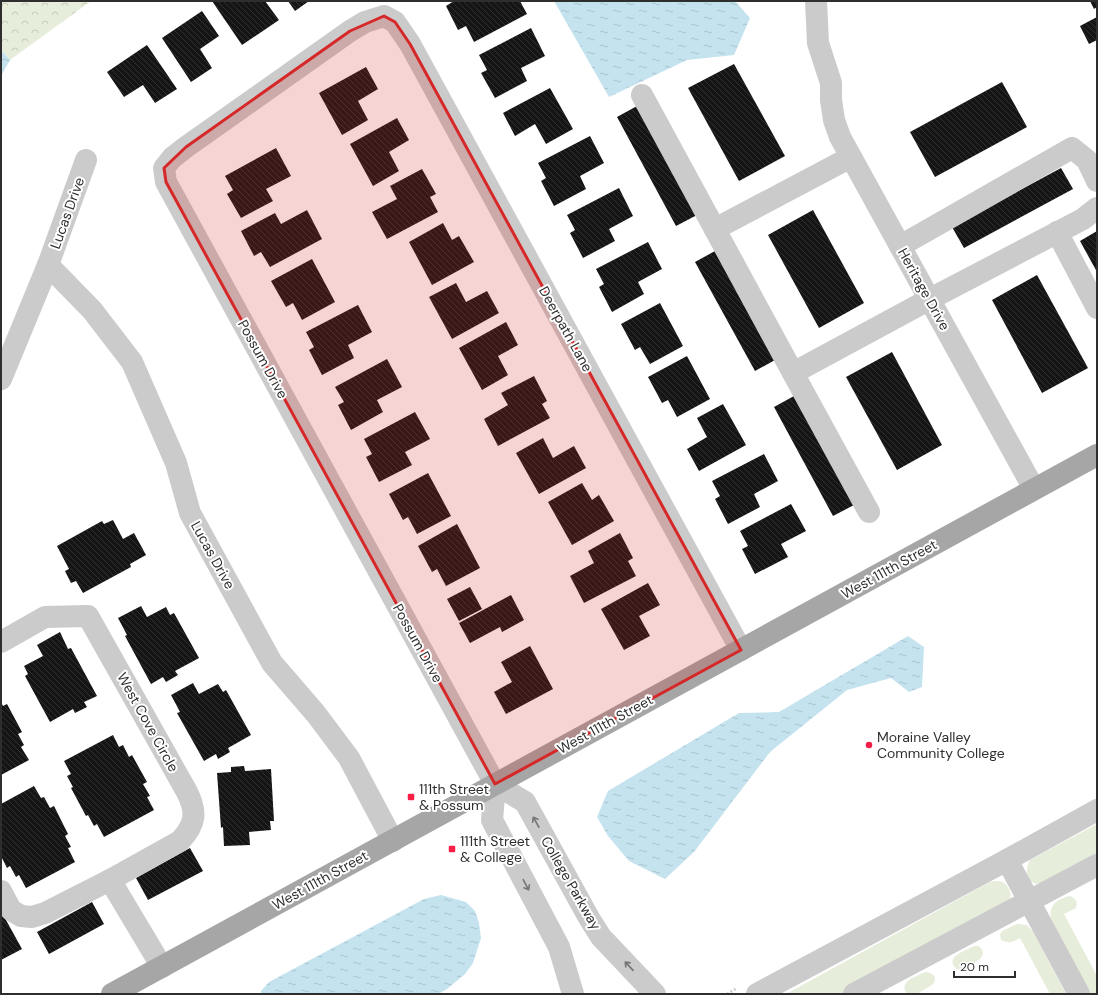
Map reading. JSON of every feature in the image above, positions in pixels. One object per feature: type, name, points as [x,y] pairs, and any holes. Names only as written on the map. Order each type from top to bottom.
[{"type":"main road","name":"West 111th Street","points":[[112,994],[1097,455]]},
{"type":"street","name":"Heritage Drive","points":[[816,1],[818,43],[831,83],[831,100],[834,120],[840,137],[1034,489]]},
{"type":"street","name":"Deerpath Lane","points":[[384,16],[395,22],[410,44],[741,650]]},
{"type":"street","name":"Possum Drive","points":[[384,16],[364,22],[350,31],[186,147],[172,158],[164,168],[166,182],[495,784]]},
{"type":"street","points":[[642,95],[869,512]]},
{"type":"street","points":[[900,246],[1072,148],[1087,160],[1097,181]]},
{"type":"street","points":[[715,229],[851,157]]},
{"type":"street","name":"Lucas Drive","points":[[1,379],[48,265],[86,160]]},
{"type":"street","points":[[793,373],[1083,219],[1097,208]]},
{"type":"street","points":[[1058,232],[1097,308]]},
{"type":"street","name":"Lucas Drive","points":[[48,265],[92,310],[132,362],[176,463],[190,513],[272,662],[316,714],[349,758],[392,841]]},
{"type":"street","name":"West Cove Circle","points":[[1,642],[45,617],[88,616],[192,802],[194,811],[192,824],[188,833],[180,841],[110,880],[45,913],[32,917],[21,916],[11,910],[1,891]]},
{"type":"street","points":[[495,784],[492,820],[559,947],[573,994]]},
{"type":"street","name":"College Parkway","points":[[495,784],[525,802],[601,937],[655,994]]},
{"type":"street","points":[[757,994],[1097,810]]},
{"type":"street","points":[[1007,860],[1079,994]]},
{"type":"street","points":[[854,994],[1097,865]]},
{"type":"street","points":[[110,880],[162,967]]},
{"type":"highlighted area","points":[[384,16],[395,22],[410,44],[741,650],[495,784],[166,182],[164,168],[186,147],[350,31]]},
{"type":"green space","points":[[1,1],[91,1],[10,60],[1,50]]},
{"type":"green space","points":[[1097,824],[1097,856],[1042,883],[1036,884],[1029,881],[1027,870],[1030,860]]},
{"type":"green space","points":[[996,881],[1005,884],[1011,894],[1008,902],[1001,909],[987,915],[841,994],[786,994],[990,882]]},
{"type":"green space","points":[[1070,896],[1075,899],[1077,903],[1076,908],[1064,914],[1097,976],[1097,994],[1091,994],[1052,921],[1051,911],[1054,904],[1061,899]]},
{"type":"green space","points":[[1017,924],[1027,925],[1033,932],[1066,994],[1050,994],[1020,938],[1011,942],[1001,940],[1000,935],[1002,931]]},
{"type":"green space","points":[[974,946],[979,946],[982,949],[983,953],[980,959],[962,969],[956,968],[953,962],[955,956]]},
{"type":"green space","points":[[925,972],[934,975],[935,981],[933,984],[917,994],[907,994],[905,990],[906,983]]},
{"type":"water","points":[[554,1],[735,1],[750,18],[734,55],[687,60],[609,97]]},
{"type":"water","points":[[1,50],[10,60],[1,76]]},
{"type":"water","points":[[908,636],[924,647],[922,687],[909,692],[891,678],[847,690],[770,752],[694,852],[665,879],[629,861],[608,836],[597,817],[608,791],[739,713],[779,712]]},
{"type":"water","points":[[441,895],[466,902],[475,911],[479,923],[481,938],[473,963],[465,974],[447,989],[438,994],[261,994],[261,991],[269,982],[424,899]]},
{"type":"building","points":[[212,1],[265,1],[279,20],[242,45]]},
{"type":"building","points":[[288,1],[309,1],[295,11]]},
{"type":"building","points":[[454,1],[520,1],[527,14],[474,42],[466,26],[458,30],[446,6]]},
{"type":"building","points":[[1090,1],[1097,1],[1097,7],[1094,9]]},
{"type":"building","points":[[202,11],[219,36],[200,49],[212,68],[191,82],[162,38]]},
{"type":"building","points":[[1097,17],[1097,40],[1089,44],[1080,26]]},
{"type":"building","points":[[531,28],[545,56],[521,68],[527,81],[495,98],[481,73],[487,70],[479,55]]},
{"type":"building","points":[[147,45],[177,89],[155,103],[143,85],[124,97],[107,72]]},
{"type":"building","points":[[734,64],[785,156],[739,181],[688,88]]},
{"type":"building","points":[[366,67],[378,89],[358,101],[368,120],[342,135],[319,93]]},
{"type":"building","points":[[1002,82],[1027,127],[935,177],[910,132]]},
{"type":"building","points":[[550,88],[573,129],[546,144],[535,124],[515,136],[503,113]]},
{"type":"building","points":[[637,106],[697,215],[676,226],[617,117]]},
{"type":"building","points":[[397,118],[409,140],[389,152],[399,171],[373,186],[350,144]]},
{"type":"building","points":[[590,136],[604,163],[580,176],[586,189],[554,206],[541,181],[546,178],[538,163]]},
{"type":"building","points":[[276,148],[291,176],[266,189],[273,201],[241,218],[227,194],[233,190],[225,176]]},
{"type":"building","points":[[1061,168],[1073,189],[964,248],[952,227]]},
{"type":"building","points":[[422,169],[436,194],[430,197],[438,212],[387,239],[372,212],[397,199],[390,186]]},
{"type":"building","points":[[619,188],[633,216],[609,229],[615,241],[583,258],[570,233],[575,230],[567,215]]},
{"type":"building","points":[[307,210],[322,239],[270,267],[261,252],[254,256],[241,231],[275,213],[281,224]]},
{"type":"building","points":[[813,210],[864,303],[819,328],[768,235]]},
{"type":"building","points":[[443,223],[452,240],[459,236],[474,262],[432,285],[409,242]]},
{"type":"building","points":[[1097,231],[1097,272],[1080,241]]},
{"type":"building","points":[[648,242],[662,269],[638,282],[644,294],[612,312],[599,287],[604,284],[596,269]]},
{"type":"building","points":[[715,251],[775,360],[755,371],[695,262]]},
{"type":"building","points":[[312,259],[335,302],[302,320],[293,303],[286,307],[271,281]]},
{"type":"building","points":[[1037,275],[1088,368],[1042,393],[992,300]]},
{"type":"building","points":[[456,283],[466,302],[487,291],[499,313],[452,339],[429,297]]},
{"type":"building","points":[[660,303],[683,346],[650,364],[640,347],[635,350],[621,324]]},
{"type":"building","points":[[358,305],[372,332],[348,345],[354,358],[322,375],[309,350],[314,347],[306,332]]},
{"type":"building","points":[[506,322],[518,345],[498,356],[508,375],[482,390],[459,348]]},
{"type":"building","points":[[892,352],[942,445],[897,470],[846,377]]},
{"type":"building","points":[[687,356],[710,399],[677,417],[668,400],[662,403],[648,377]]},
{"type":"building","points":[[387,359],[402,387],[377,400],[383,412],[351,430],[338,405],[344,402],[335,387]]},
{"type":"building","points":[[534,376],[547,401],[542,404],[550,418],[498,446],[484,419],[508,405],[501,393]]},
{"type":"building","points":[[794,396],[854,505],[833,516],[774,407]]},
{"type":"building","points":[[723,404],[746,445],[699,471],[687,449],[707,437],[697,418]]},
{"type":"building","points":[[415,412],[430,439],[405,452],[412,465],[379,482],[366,457],[372,454],[364,439]]},
{"type":"building","points":[[543,438],[553,458],[574,446],[586,468],[539,494],[516,453]]},
{"type":"building","points":[[764,454],[778,481],[754,494],[760,507],[728,524],[715,499],[720,496],[712,481]]},
{"type":"building","points":[[428,473],[451,516],[417,534],[408,517],[403,520],[389,494]]},
{"type":"building","points":[[582,483],[592,500],[599,495],[614,521],[572,545],[548,502]]},
{"type":"building","points":[[791,504],[806,531],[781,544],[788,557],[755,574],[742,549],[748,546],[740,531]]},
{"type":"building","points":[[113,520],[123,539],[134,533],[146,555],[130,564],[131,567],[83,593],[76,581],[71,583],[65,571],[69,569],[57,546],[102,521],[104,524]]},
{"type":"building","points":[[457,524],[480,568],[446,586],[437,569],[432,572],[418,546]]},
{"type":"building","points":[[620,533],[633,558],[628,561],[636,576],[584,603],[570,576],[594,563],[588,551]]},
{"type":"building","points":[[648,583],[660,605],[639,616],[650,636],[624,650],[601,609]]},
{"type":"building","points":[[470,587],[482,609],[459,621],[447,599]]},
{"type":"building","points":[[511,595],[524,620],[502,632],[500,627],[470,643],[459,623]]},
{"type":"building","points":[[141,606],[147,617],[166,607],[170,615],[174,613],[199,658],[175,671],[178,675],[166,682],[163,677],[151,684],[125,636],[127,635],[118,618]]},
{"type":"building","points":[[60,632],[68,649],[71,648],[97,696],[84,702],[87,707],[75,713],[73,709],[50,722],[25,676],[28,674],[24,666],[43,656],[37,645]]},
{"type":"building","points":[[530,646],[553,689],[506,714],[494,692],[512,682],[501,662]]},
{"type":"building","points":[[193,683],[199,694],[218,684],[223,692],[226,690],[251,735],[228,748],[230,752],[218,759],[216,754],[204,761],[177,713],[180,712],[171,695]]},
{"type":"building","points":[[1,702],[3,706],[7,704],[22,732],[18,734],[24,745],[21,747],[29,760],[1,775]]},
{"type":"building","points":[[113,735],[119,747],[123,745],[129,757],[132,755],[147,782],[143,784],[150,796],[147,797],[154,810],[104,837],[97,824],[94,826],[88,815],[86,816],[71,788],[73,787],[67,776],[71,774],[64,761]]},
{"type":"building","points":[[244,766],[245,771],[271,769],[274,821],[270,821],[271,830],[249,832],[250,845],[224,846],[223,827],[221,828],[217,773],[231,772],[231,767]]},
{"type":"building","points":[[34,786],[41,798],[44,797],[50,808],[54,806],[68,834],[65,836],[71,847],[68,848],[75,862],[26,888],[19,875],[16,877],[10,866],[7,868],[1,856],[1,804]]},
{"type":"building","points":[[190,848],[203,871],[148,900],[136,878]]},
{"type":"building","points":[[92,902],[104,924],[49,954],[37,932]]},
{"type":"building","points":[[1,911],[22,949],[1,960]]},
{"type":"place","name":"Moraine Valley Community College","points":[[869,745]]},
{"type":"place","name":"111th Street & Possum","points":[[411,797]]},
{"type":"place","name":"111th Street & College","points":[[452,849]]}]
